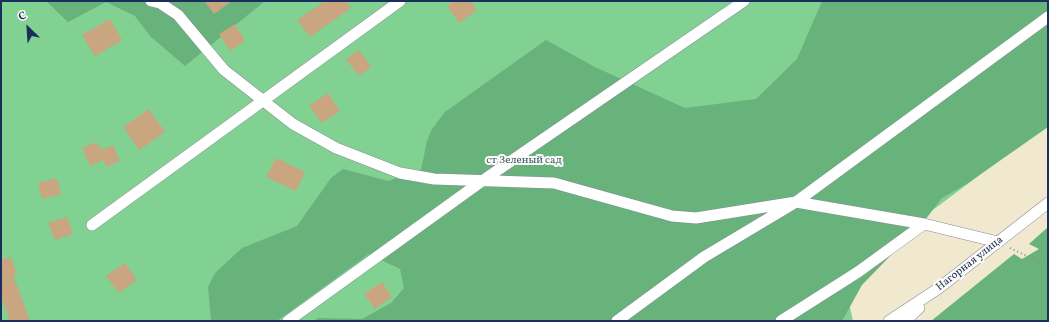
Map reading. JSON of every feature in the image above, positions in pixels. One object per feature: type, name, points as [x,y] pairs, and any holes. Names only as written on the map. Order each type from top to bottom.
[{"type":"street","points":[[151,1],[160,3],[178,15],[224,70],[293,124],[336,148],[400,173],[434,179],[554,184],[672,216],[696,218],[796,202],[924,224],[998,242]]},
{"type":"street","points":[[92,225],[400,1]]},
{"type":"street","points":[[288,321],[482,181],[744,1]]},
{"type":"street","points":[[617,321],[704,257],[796,202],[1048,17]]},
{"type":"street","name":"Нагорная улица","points":[[889,321],[939,288],[1048,203]]},
{"type":"street","points":[[781,321],[858,272],[924,224]]},
{"type":"street","points":[[905,321],[939,288]]},
{"type":"path","points":[[998,242],[1048,266]]},
{"type":"green space","name":"ст Зеленый сад","points":[[1,1],[1048,1],[1048,124],[843,277],[853,321],[1,321]]},
{"type":"green space","points":[[46,1],[265,1],[185,66],[150,36],[135,16],[106,2],[68,22]]},
{"type":"green space","points":[[822,1],[1048,1],[1048,127],[968,183],[942,198],[925,220],[862,285],[842,321],[314,321],[318,318],[362,319],[391,303],[404,288],[400,269],[369,254],[277,321],[211,321],[208,287],[215,273],[242,248],[297,226],[331,178],[343,169],[388,181],[421,170],[427,141],[432,129],[445,112],[546,40],[595,67],[685,108],[756,99],[797,59]]},
{"type":"green space","points":[[1048,227],[1048,321],[931,321],[1014,254],[1022,259],[1039,249],[1029,244]]},
{"type":"building","points":[[204,1],[232,1],[214,14]]},
{"type":"building","points":[[325,1],[346,1],[351,8],[310,37],[297,20]]},
{"type":"building","points":[[454,1],[471,1],[477,10],[459,23],[447,6]]},
{"type":"building","points":[[110,19],[122,40],[95,56],[82,35]]},
{"type":"building","points":[[235,24],[245,41],[230,51],[219,34]]},
{"type":"building","points":[[359,50],[371,67],[359,76],[346,59]]},
{"type":"building","points":[[328,93],[340,111],[322,123],[309,106]]},
{"type":"building","points":[[149,109],[165,132],[139,150],[123,127]]},
{"type":"building","points":[[97,142],[101,150],[113,145],[120,161],[106,167],[103,160],[90,166],[82,148]]},
{"type":"building","points":[[276,158],[305,172],[296,191],[266,177]]},
{"type":"building","points":[[57,178],[61,194],[42,199],[38,183]]},
{"type":"building","points":[[67,217],[73,234],[55,240],[48,223]]},
{"type":"building","points":[[11,257],[17,274],[13,275],[30,321],[10,321],[1,297],[1,260]]},
{"type":"building","points":[[125,263],[137,280],[119,293],[106,276]]},
{"type":"building","points":[[382,282],[392,297],[375,309],[364,294]]}]
